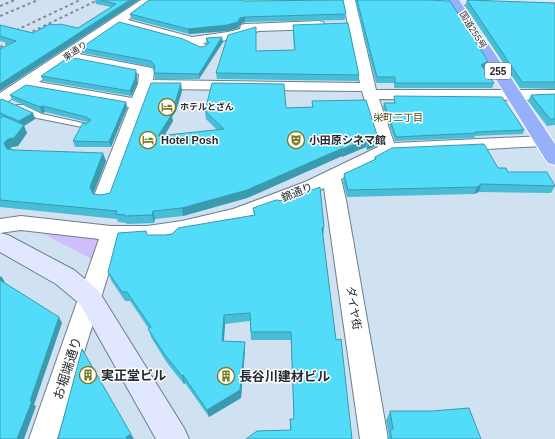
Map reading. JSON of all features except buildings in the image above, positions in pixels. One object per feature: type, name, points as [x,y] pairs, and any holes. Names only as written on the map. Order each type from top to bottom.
[{"type":"highway","name":"国道255号","points":[[454,0],[544,142]]},
{"type":"highway","name":"255","points":[[544,142],[555,159]]},
{"type":"street","name":"東通り","points":[[6,102],[26,84],[150,0]]},
{"type":"street","points":[[350,0],[369,91],[387,149]]},
{"type":"street","points":[[428,0],[555,2]]},
{"type":"street","points":[[118,21],[195,43],[229,36],[260,27]]},
{"type":"street","points":[[245,28],[354,24]]},
{"type":"street","points":[[68,56],[147,71],[145,84],[137,104],[111,155],[104,196]]},
{"type":"street","points":[[26,84],[137,104]]},
{"type":"street","points":[[145,84],[514,96],[555,95]]},
{"type":"street","name":"錦通り","points":[[0,226],[21,223],[110,233],[147,233],[182,228],[237,215],[331,178],[387,149],[544,142]]},
{"type":"street","name":"ダイヤ街","points":[[331,178],[336,200],[374,439]]},
{"type":"street","name":"お堀端通り","points":[[43,439],[79,333],[88,297],[110,233]]},
{"type":"street","points":[[0,241],[65,277],[88,297],[173,439]]},
{"type":"lane","points":[[6,102],[40,116],[87,126]]},
{"type":"shaded area","points":[[34,229],[101,237],[92,259]]},
{"type":"railway","points":[[0,6],[15,0]]},
{"type":"railway","points":[[0,16],[38,0]]},
{"type":"railway","points":[[0,38],[80,0]]},
{"type":"railway","points":[[0,47],[98,0]]},
{"type":"place","name":"ホテルとざん","points":[[167,107]]},
{"type":"place","name":"Hotel Posh","points":[[148,140]]},
{"type":"place","name":"小田原シネマ館","points":[[296,140]]},
{"type":"place","name":"実正堂ビル","points":[[88,375]]},
{"type":"place","name":"長谷川建材ビル","points":[[226,376]]},
{"type":"district","name":"栄町二丁目","points":[[398,117]]}]
